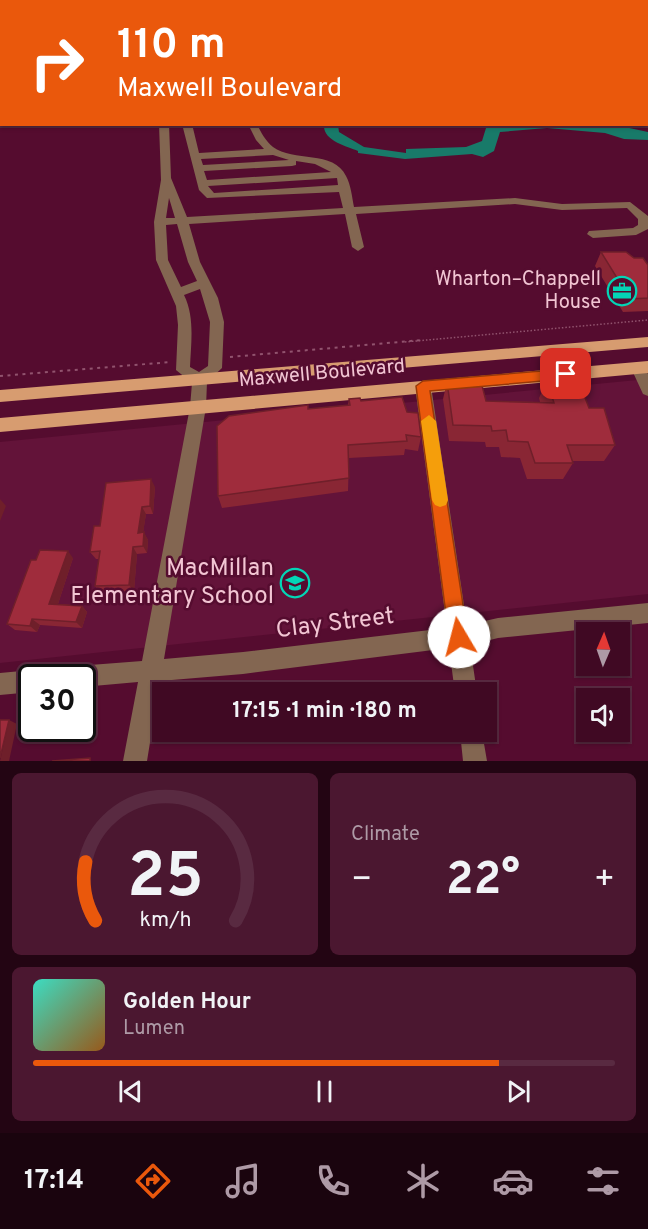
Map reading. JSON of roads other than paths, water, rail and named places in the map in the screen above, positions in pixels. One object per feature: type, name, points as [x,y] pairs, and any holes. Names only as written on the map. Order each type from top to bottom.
[{"type":"main road","name":"Maxwell Boulevard","points":[[0,396],[648,342]]},
{"type":"main road","name":"Maxwell Boulevard","points":[[0,425],[643,368]]},
{"type":"street","points":[[164,126],[166,180],[160,222],[162,260],[178,292],[185,325],[183,370],[200,380]]},
{"type":"street","points":[[188,126],[204,190],[211,196],[345,188]]},
{"type":"street","points":[[253,126],[265,148],[272,152],[290,158],[323,162],[341,175],[358,247]]},
{"type":"street","points":[[196,156],[272,152]]},
{"type":"street","points":[[199,168],[323,162]]},
{"type":"street","points":[[202,183],[341,175]]},
{"type":"street","points":[[135,761],[198,407],[200,380],[215,368],[216,358],[216,322],[206,283],[194,262],[183,220],[166,180]]},
{"type":"street","points":[[160,222],[515,201],[562,207],[630,205],[644,218],[644,226],[636,231],[593,234]]},
{"type":"street","points":[[178,292],[206,283]]},
{"type":"street","points":[[643,368],[648,390]]},
{"type":"street","points":[[423,386],[465,682]]},
{"type":"street","name":"Clay Street","points":[[96,675],[243,663],[459,637],[498,628],[648,613]]},
{"type":"street","points":[[0,684],[18,682]]},
{"type":"street","points":[[472,742],[475,761]]},
{"type":"place","name":"Wharton–Chappell House","points":[[622,291]]},
{"type":"place","name":"MacMillan Elementary School","points":[[295,583]]}]
